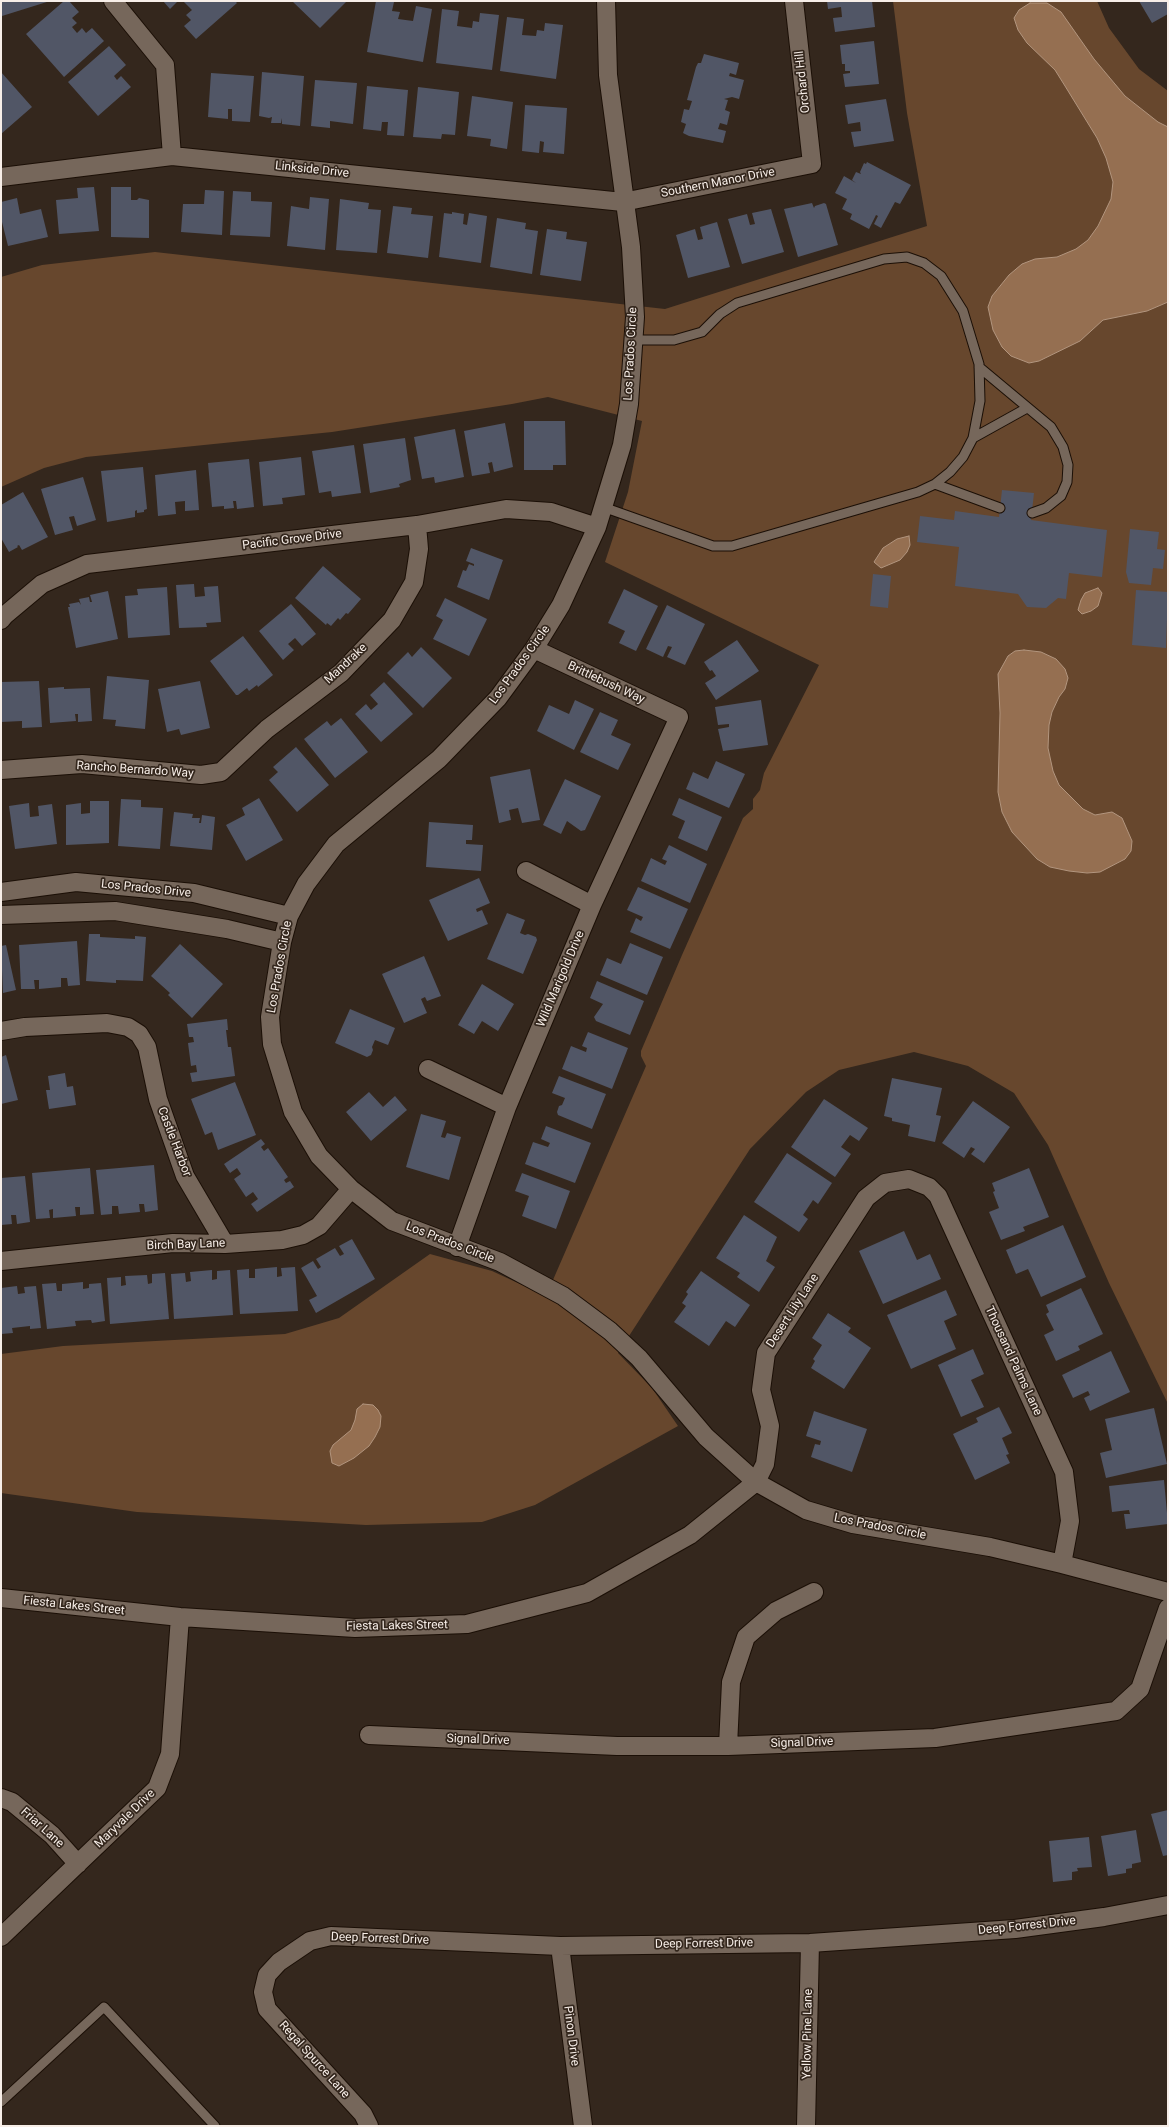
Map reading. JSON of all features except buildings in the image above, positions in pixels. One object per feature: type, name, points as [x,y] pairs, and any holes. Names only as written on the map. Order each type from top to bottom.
[{"type":"street","points":[[113,1],[165,65],[172,156]]},
{"type":"street","name":"Los Prados Circle","points":[[606,1],[608,75],[623,202],[631,247],[635,317],[629,404],[623,438],[597,527],[561,604],[534,649],[498,698],[439,759],[336,844],[306,884],[289,916],[282,942],[270,1017],[272,1044],[293,1112],[319,1156],[351,1189],[392,1221],[457,1247],[500,1262],[564,1296],[610,1331],[639,1358],[706,1437],[756,1482],[806,1510],[853,1524],[990,1547],[1168,1592]]},
{"type":"street","name":"Orchard Hill","points":[[794,1],[812,164]]},
{"type":"street","name":"Linkside Drive","points":[[1,177],[172,156],[623,202]]},
{"type":"street","name":"Southern Manor Drive","points":[[623,202],[812,164]]},
{"type":"street","name":"Pacific Grove Drive","points":[[1,620],[42,584],[87,564],[417,525],[506,509],[550,512],[597,527]]},
{"type":"street","name":"Mandrake","points":[[221,772],[267,729],[341,672],[392,620],[414,582],[419,549],[417,525]]},
{"type":"street","name":"Brittlebush Way","points":[[534,649],[679,717]]},
{"type":"street","name":"Wild Marigold Drive","points":[[457,1247],[508,1107],[592,905],[679,717]]},
{"type":"street","name":"Rancho Bernardo Way","points":[[1,770],[82,764],[201,775],[221,772]]},
{"type":"street","points":[[526,871],[592,905]]},
{"type":"street","name":"Los Prados Drive","points":[[1,892],[76,882],[194,893],[289,916]]},
{"type":"street","name":"Los Prados Drive","points":[[1,915],[115,911],[227,929],[282,942]]},
{"type":"street","name":"Castle Harbor","points":[[1,1031],[25,1026],[107,1024],[128,1027],[139,1034],[146,1047],[158,1099],[185,1176],[225,1244]]},
{"type":"street","points":[[428,1069],[508,1107]]},
{"type":"street","name":"Desert Lily Lane","points":[[756,1482],[765,1464],[770,1426],[761,1390],[766,1353],[866,1198],[884,1183],[909,1179]]},
{"type":"street","name":"Thousand Palms Lane","points":[[909,1179],[929,1187],[938,1196],[1064,1472],[1070,1520],[1062,1564]]},
{"type":"street","name":"Birch Bay Lane","points":[[1,1261],[173,1244],[225,1244],[282,1240],[302,1235],[319,1226],[351,1189]]},
{"type":"street","name":"Fiesta Lakes Street","points":[[1,1598],[180,1617],[355,1628],[467,1624],[587,1593],[690,1535],[756,1482]]},
{"type":"street","points":[[728,1746],[731,1682],[746,1637],[776,1612],[814,1592]]},
{"type":"street","name":"Signal Drive","points":[[369,1735],[617,1746],[728,1746],[935,1738],[1116,1711],[1140,1689],[1168,1608]]},
{"type":"street","name":"Maryvale Drive","points":[[1,1937],[157,1788],[170,1754],[180,1617]]},
{"type":"street","name":"Friar Lane","points":[[1,1798],[12,1802],[52,1835],[78,1864]]},
{"type":"street","name":"Deep Forrest Drive","points":[[263,1992],[268,1975],[279,1962],[310,1941],[331,1936],[560,1946],[810,1943],[1015,1929],[1104,1917],[1168,1905]]},
{"type":"street","name":"Yellow Pine Lane","points":[[806,2126],[810,1943]]},
{"type":"street","name":"Pinon Drive","points":[[560,1946],[583,2126]]},
{"type":"street","name":"Regal Spurce Lane","points":[[263,1992],[267,2009],[363,2114],[369,2126]]},
{"type":"lane","points":[[603,507],[713,546],[732,546],[918,492],[935,484],[950,472],[962,457],[973,438],[980,401],[979,367],[963,311],[940,276],[924,263],[907,257],[884,259],[737,303],[720,314],[702,332],[674,340],[633,340]]},
{"type":"lane","points":[[979,367],[1052,427],[1063,447],[1068,465],[1067,482],[1061,496],[1046,508],[1032,513]]},
{"type":"lane","points":[[973,438],[1027,408]]},
{"type":"lane","points":[[935,484],[1000,508]]},
{"type":"lane","points":[[1,2102],[104,2007],[215,2126]]},
{"type":"shaded area","points":[[893,1],[1097,1],[1109,28],[1139,69],[1168,91],[1168,1404],[1109,1283],[1048,1145],[1014,1093],[968,1066],[914,1052],[839,1070],[806,1092],[750,1149],[618,1353],[652,1388],[678,1426],[535,1505],[482,1522],[366,1525],[137,1512],[1,1493],[1,1354],[63,1346],[285,1334],[339,1318],[430,1254],[492,1271],[546,1296],[646,1066],[641,1056],[641,1051],[682,955],[743,818],[753,809],[753,799],[760,790],[764,773],[819,665],[605,562],[628,492],[642,421],[548,397],[332,432],[86,457],[44,468],[1,487],[1,277],[42,265],[155,252],[665,309],[927,226],[907,113]]},
{"type":"shaded area","points":[[1030,3],[1047,3],[1061,12],[1094,59],[1125,96],[1158,122],[1168,127],[1168,302],[1147,311],[1103,320],[1080,341],[1039,361],[1029,363],[1011,356],[1002,347],[993,330],[988,307],[992,296],[1009,275],[1022,264],[1035,259],[1057,257],[1076,249],[1088,240],[1098,226],[1111,199],[1113,182],[1106,158],[1097,138],[1055,70],[1027,43],[1018,30],[1014,18],[1019,10]]},
{"type":"shaded area","points":[[909,536],[910,545],[907,552],[900,560],[881,568],[874,562],[883,548],[897,539]]},
{"type":"shaded area","points":[[1098,588],[1102,593],[1098,606],[1091,611],[1082,614],[1078,610],[1085,593]]},
{"type":"shaded area","points":[[1024,650],[1041,652],[1056,659],[1065,669],[1068,678],[1065,689],[1059,697],[1052,712],[1049,725],[1048,748],[1053,771],[1059,785],[1083,809],[1095,815],[1112,812],[1122,818],[1132,841],[1131,851],[1125,859],[1100,872],[1087,873],[1050,867],[1037,859],[1012,832],[1002,812],[998,792],[1000,713],[998,674],[1008,656],[1015,651]]},
{"type":"shaded area","points":[[363,1404],[373,1405],[381,1416],[380,1427],[375,1437],[369,1446],[354,1458],[339,1466],[332,1463],[330,1451],[333,1445],[351,1430],[357,1409]]}]
